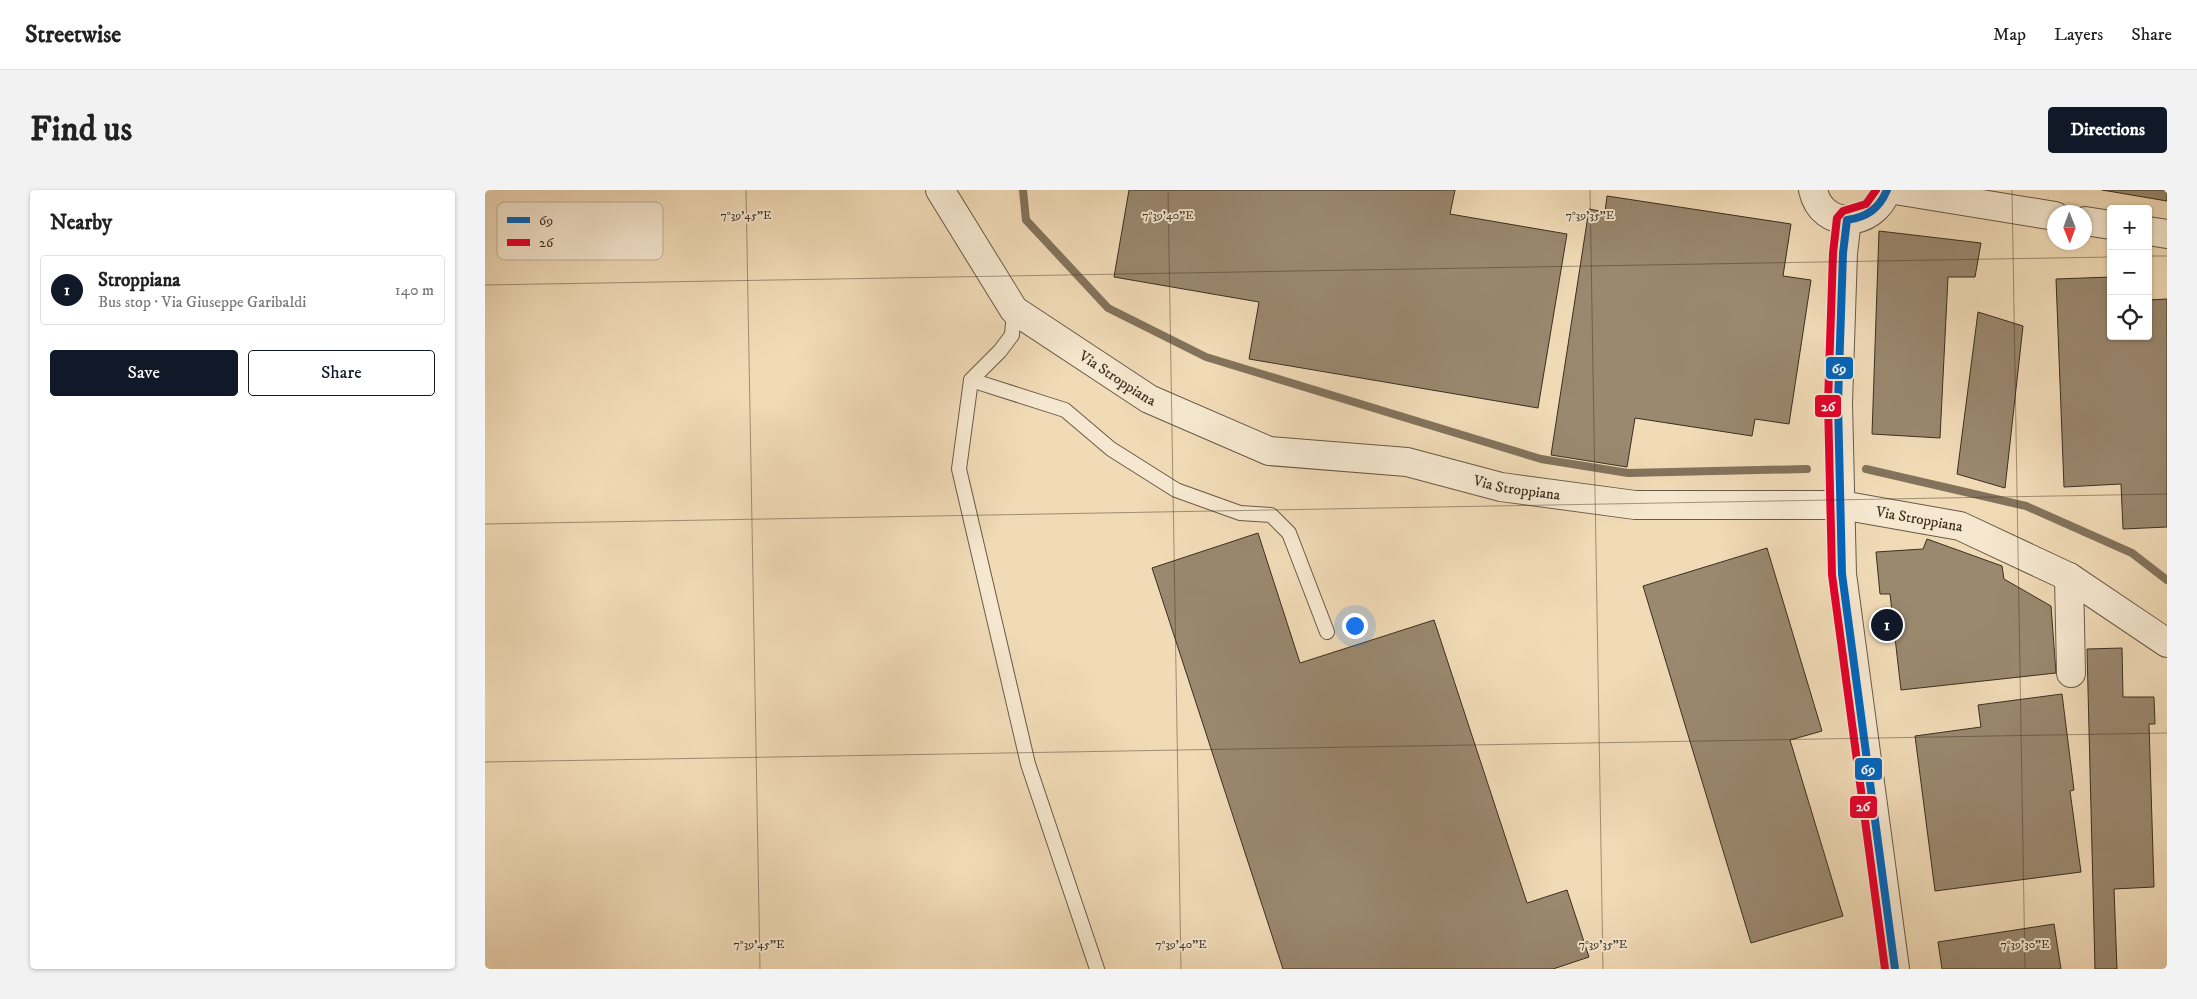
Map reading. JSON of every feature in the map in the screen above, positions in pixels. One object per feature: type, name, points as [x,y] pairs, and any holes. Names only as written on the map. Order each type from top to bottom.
[{"type":"street","name":"Via Stroppiana","points":[[940,190],[1015,310],[1149,399],[1269,452],[1407,462],[1501,487],[1635,505],[1841,505],[1960,526],[2069,576],[2167,644]]},
{"type":"street","points":[[1813,190],[1823,210],[1831,215],[1847,220],[1868,215],[1884,199],[1887,190]]},
{"type":"street","points":[[1895,190],[2047,215]]},
{"type":"street","points":[[1847,220],[1843,254],[1838,403],[1843,574],[1895,969]]},
{"type":"street","points":[[2092,222],[2107,224]]},
{"type":"street","points":[[2152,232],[2167,234]]},
{"type":"street","points":[[2069,576],[2071,673]]},
{"type":"lane","points":[[1015,310],[1013,335],[971,380],[959,469],[1028,764],[1097,969]]},
{"type":"lane","points":[[971,380],[1065,410],[1111,449],[1177,490],[1240,513],[1271,515],[1289,533],[1327,632]]},
{"type":"building","points":[[1129,190],[1455,190],[1450,214],[1567,234],[1538,408],[1249,359],[1259,302],[1114,277]]},
{"type":"building","points":[[2102,190],[2167,190],[2167,201]]},
{"type":"building","points":[[1607,196],[1791,224],[1783,276],[1811,280],[1789,424],[1755,419],[1752,436],[1635,418],[1627,467],[1551,455],[1589,209],[1605,212]]},
{"type":"building","points":[[1879,231],[1981,243],[1975,277],[1948,277],[1940,438],[1872,434]]},
{"type":"building","points":[[2107,277],[2107,340],[2152,340],[2152,300],[2167,299],[2167,527],[2123,529],[2121,484],[2064,487],[2056,279]]},
{"type":"building","points":[[1978,312],[2023,326],[2005,488],[1957,474]]},
{"type":"building","points":[[1258,533],[1300,663],[1434,620],[1527,903],[1567,890],[1589,957],[1553,969],[1283,969],[1152,568]]},
{"type":"building","points":[[1927,539],[2002,566],[2004,579],[2051,606],[2056,673],[1901,690],[1890,594],[1880,594],[1876,552],[1923,549]]},
{"type":"building","points":[[1767,548],[1822,731],[1790,740],[1843,916],[1751,943],[1643,586]]},
{"type":"building","points":[[2122,648],[2123,697],[2154,697],[2155,724],[2149,724],[2154,887],[2114,889],[2117,969],[2095,969],[2087,649]]},
{"type":"building","points":[[2062,694],[2074,790],[2070,791],[2081,872],[1935,891],[1915,736],[1981,727],[1978,705]]},
{"type":"building","points":[[2054,924],[2061,969],[1942,969],[1938,942]]},
{"type":"waterway","points":[[1023,190],[1026,220],[1108,308],[1206,357],[1541,459],[1628,473],[1807,469]]},
{"type":"waterway","points":[[1866,469],[2026,506],[2132,553],[2167,580]]},
{"type":"transit line","name":"26","points":[[1876,190],[1866,204],[1843,211],[1837,218],[1833,253],[1828,403],[1832,575],[1885,969]]},
{"type":"transit line","name":"69","points":[[1887,190],[1884,197],[1871,211],[1861,217],[1847,220],[1843,253],[1838,403],[1842,574],[1895,969]]},
{"type":"place","name":"Stroppiana","points":[[1887,625]]}]
